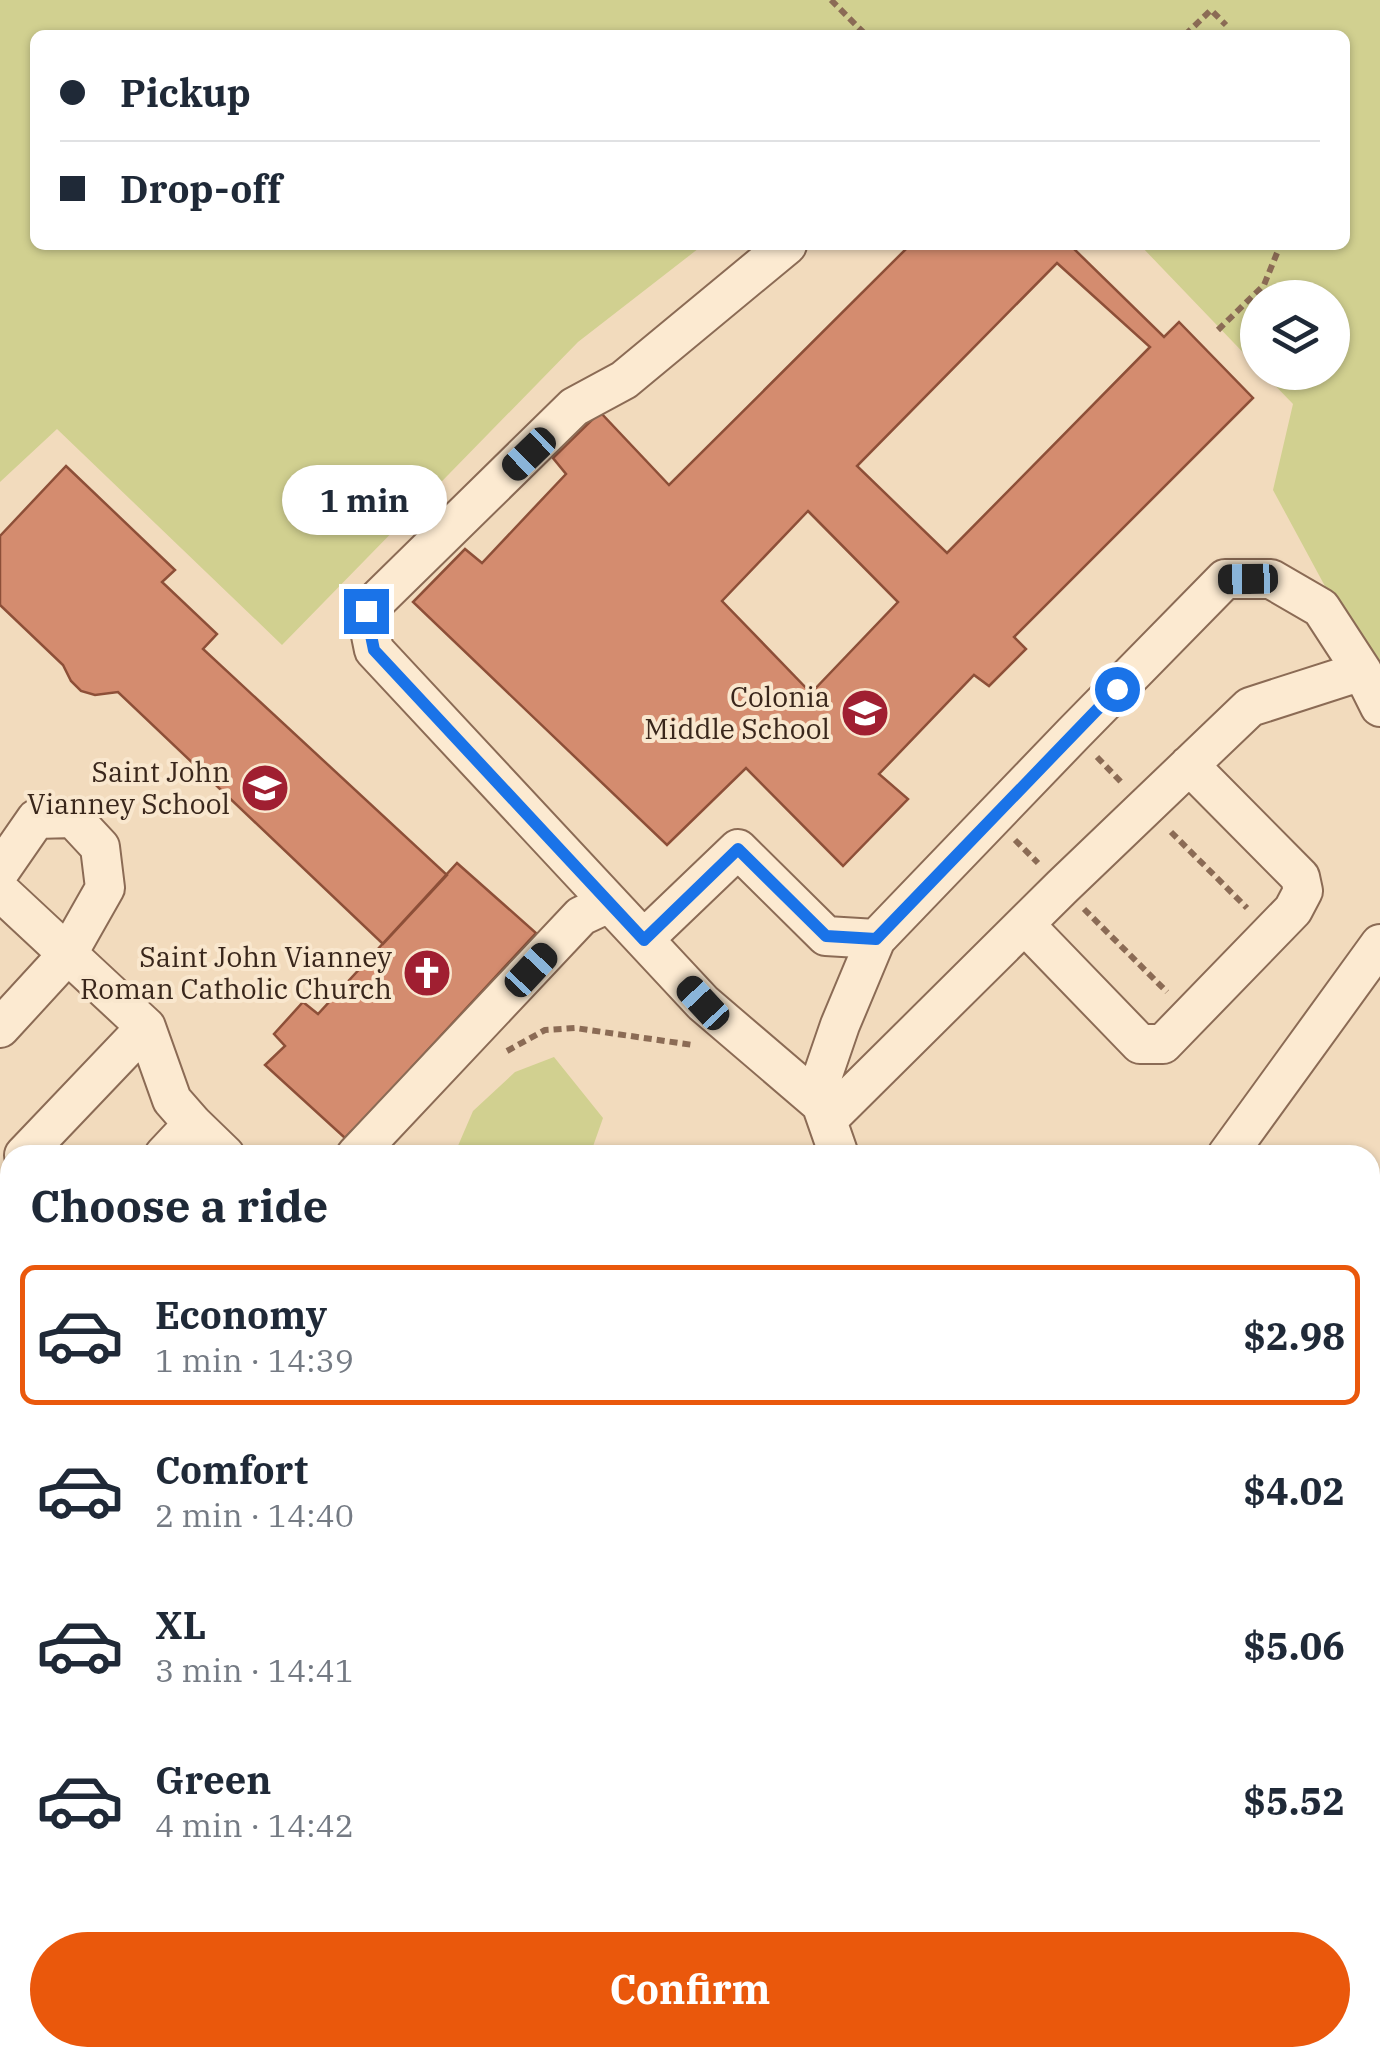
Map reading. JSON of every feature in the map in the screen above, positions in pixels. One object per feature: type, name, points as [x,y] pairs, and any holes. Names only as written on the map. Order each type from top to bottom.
[{"type":"street","points":[[781,250],[624,380],[574,407],[366,611],[374,650],[703,1003],[829,1126]]},
{"type":"street","points":[[829,1126],[817,1092],[876,939],[1225,580],[1272,579],[1322,608],[1380,707]]},
{"type":"street","points":[[829,1126],[1025,925],[1250,707],[1362,671]]},
{"type":"street","points":[[1025,925],[1140,1044],[1162,1044],[1293,910],[1303,891],[1300,877],[1189,765]]},
{"type":"street","points":[[0,871],[36,819],[73,818],[100,847],[104,888],[68,955],[0,1028]]},
{"type":"street","points":[[644,940],[738,849],[826,936],[876,939]]},
{"type":"street","points":[[0,891],[146,1026],[172,1100],[215,1145]]},
{"type":"street","points":[[365,1145],[580,916],[609,903]]},
{"type":"street","points":[[1234,1145],[1380,944]]},
{"type":"street","points":[[33,1145],[146,1026]]},
{"type":"street","points":[[173,1145],[193,1124]]},
{"type":"path","points":[[830,0],[861,30]]},
{"type":"path","points":[[1190,30],[1211,10],[1226,25]]},
{"type":"path","points":[[1218,330],[1264,285],[1277,253]]},
{"type":"path","points":[[1089,749],[1129,790]]},
{"type":"path","points":[[1170,830],[1252,912]]},
{"type":"path","points":[[1006,832],[1048,873]]},
{"type":"path","points":[[1076,901],[1167,992]]},
{"type":"path","points":[[502,1053],[545,1030],[575,1028],[687,1042],[702,1049]]},
{"type":"green space","points":[[0,0],[1380,0],[1380,688],[1273,490],[1293,404],[1279,390],[1350,390],[1350,280],[1240,280],[1240,349],[1145,250],[1350,250],[1350,30],[30,30],[30,250],[697,250],[578,342],[282,645],[57,429],[0,482]]},
{"type":"green space","points":[[554,1057],[603,1118],[594,1145],[458,1145],[473,1111],[515,1072]]},
{"type":"building","name":"Colonia Middle School","points":[[905,250],[1075,250],[1164,337],[1179,322],[1240,385],[1240,390],[1253,398],[1014,637],[1026,649],[989,686],[974,675],[879,774],[908,799],[843,866],[746,768],[667,845],[413,602],[465,549],[482,563],[566,474],[553,458],[600,412],[669,485]],"holes":[[[1057,263],[1150,347],[947,553],[857,466]],[[808,511],[898,602],[811,693],[722,601]]]},
{"type":"building","name":"Saint John Vianney School","points":[[66,466],[175,570],[162,582],[217,634],[203,649],[447,875],[383,944],[118,692],[95,695],[81,691],[63,665],[0,605],[0,536]]},
{"type":"building","name":"Saint John Vianney Roman Catholic Church","points":[[457,863],[536,933],[412,1067],[419,1076],[359,1136],[352,1131],[345,1138],[265,1065],[285,1046],[274,1034],[303,1002],[318,1014]]},
{"type":"place","name":"Colonia Middle School","points":[[865,713]]},
{"type":"place","name":"Saint John Vianney School","points":[[265,788]]},
{"type":"place","name":"Saint John Vianney Roman Catholic Church","points":[[427,973]]},
{"type":"route","points":[[366,611],[374,650],[644,940],[738,849],[826,936],[876,939],[1117,689]]}]
